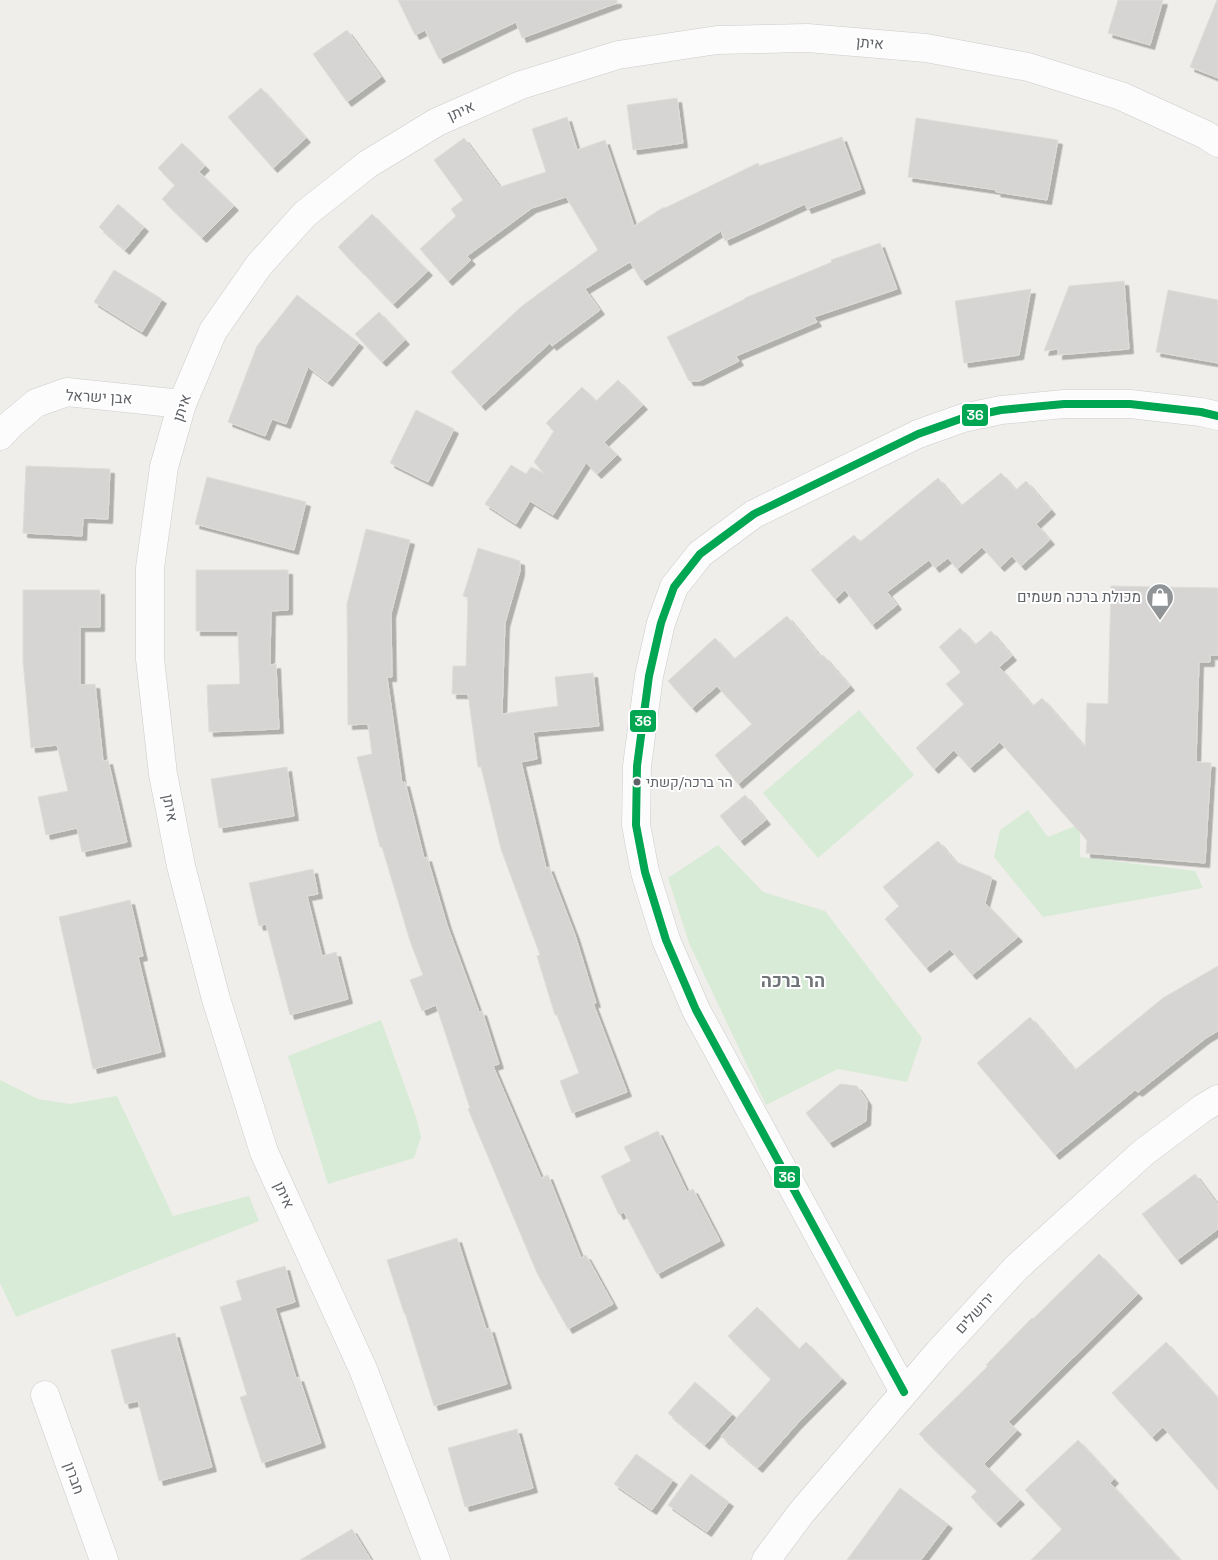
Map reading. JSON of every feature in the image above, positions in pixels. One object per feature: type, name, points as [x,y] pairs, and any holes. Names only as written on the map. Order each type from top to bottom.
[{"type":"street","name":"איתן","points":[[436,1560],[363,1369],[264,1152],[216,999],[182,866],[163,774],[150,660],[150,568],[164,467],[182,404],[213,331],[259,265],[305,214],[368,164],[437,122],[521,85],[618,55],[717,40],[789,38],[926,48],[1028,67],[1121,96],[1206,135],[1218,143]]},
{"type":"street","name":"אבן ישראל","points":[[0,436],[36,403],[67,392],[182,404]]},
{"type":"street","points":[[904,1392],[696,1010],[666,940],[645,872],[636,825],[637,766],[650,676],[661,623],[674,587],[700,554],[742,522],[754,514],[927,431],[963,418],[1001,410],[1064,404],[1130,404],[1201,412],[1218,416]]},
{"type":"street","name":"ירושלים","points":[[766,1560],[801,1513],[904,1392],[1017,1267],[1144,1152],[1204,1108],[1218,1100]]},
{"type":"street","name":"חברון","points":[[45,1395],[104,1560]]},
{"type":"green space","points":[[859,710],[914,775],[818,858],[763,793]]},
{"type":"green space","points":[[1028,810],[1048,837],[1080,824],[1080,857],[1195,871],[1203,888],[1043,917],[994,857],[1000,830]]},
{"type":"green space","points":[[718,845],[763,892],[825,911],[922,1038],[907,1082],[838,1069],[766,1105],[689,943],[668,878]]},
{"type":"green space","points":[[381,1020],[416,1117],[421,1137],[414,1158],[328,1184],[288,1056]]},
{"type":"green space","points":[[0,1080],[38,1099],[70,1104],[117,1096],[173,1216],[249,1196],[259,1221],[16,1317],[0,1283]]},
{"type":"building","points":[[398,0],[617,0],[617,3],[522,38],[516,22],[439,59],[425,30],[415,35]]},
{"type":"building","points":[[1118,0],[1163,0],[1150,45],[1108,33]]},
{"type":"building","points":[[1218,0],[1218,78],[1190,67]]},
{"type":"building","points":[[347,30],[381,77],[347,102],[313,54]]},
{"type":"building","points":[[261,88],[306,138],[273,168],[228,117]]},
{"type":"building","points":[[677,98],[683,143],[633,150],[627,105]]},
{"type":"building","points":[[567,117],[577,150],[605,140],[634,226],[664,207],[758,163],[759,166],[842,137],[861,189],[807,209],[805,204],[725,241],[721,231],[642,281],[630,262],[585,289],[600,310],[552,346],[550,343],[481,406],[451,372],[522,306],[598,250],[566,197],[532,208],[467,256],[471,260],[448,281],[420,249],[456,216],[451,209],[463,200],[434,160],[464,138],[500,187],[546,172],[532,129]]},
{"type":"building","points":[[916,118],[1058,140],[1047,200],[996,192],[997,190],[908,177]]},
{"type":"building","points":[[182,143],[205,166],[199,172],[234,206],[202,238],[162,199],[175,185],[158,168]]},
{"type":"building","points":[[118,204],[144,227],[125,250],[99,227]]},
{"type":"building","points":[[372,214],[428,271],[393,304],[338,247]]},
{"type":"building","points":[[880,243],[897,289],[814,317],[817,322],[736,356],[739,361],[699,381],[689,381],[667,337],[745,298],[832,262],[831,260]]},
{"type":"building","points":[[114,270],[162,299],[142,332],[94,302]]},
{"type":"building","points":[[1124,281],[1129,349],[1058,355],[1058,349],[1044,351],[1069,286]]},
{"type":"building","points":[[1031,289],[1019,355],[964,363],[955,301]]},
{"type":"building","points":[[1168,290],[1218,300],[1218,363],[1156,352]]},
{"type":"building","points":[[297,295],[359,343],[328,382],[308,367],[286,424],[272,419],[265,436],[228,422],[257,346]]},
{"type":"building","points":[[379,312],[405,340],[382,362],[355,334]]},
{"type":"building","points":[[618,380],[643,405],[604,442],[617,455],[597,474],[586,463],[553,515],[530,501],[516,524],[485,504],[511,465],[526,474],[531,467],[544,473],[534,462],[554,431],[546,423],[582,387],[596,401]]},
{"type":"building","points":[[416,410],[454,429],[428,482],[390,463]]},
{"type":"building","points":[[26,466],[110,469],[108,519],[83,518],[82,536],[23,533]]},
{"type":"building","points":[[1001,473],[1016,490],[1026,481],[1051,510],[1036,524],[1050,540],[1021,566],[1012,556],[1000,567],[982,547],[957,569],[948,558],[935,568],[929,560],[887,592],[897,605],[872,625],[845,590],[835,599],[811,570],[854,535],[860,542],[938,478],[961,506]]},
{"type":"building","points":[[207,477],[306,502],[294,550],[195,524]]},
{"type":"building","points":[[366,529],[410,540],[391,614],[392,677],[387,677],[402,783],[405,782],[424,858],[427,857],[447,925],[479,1012],[482,1011],[499,1064],[493,1066],[541,1178],[548,1175],[581,1258],[586,1255],[613,1304],[568,1329],[537,1273],[468,1109],[470,1108],[436,1005],[422,1011],[410,980],[423,975],[410,941],[382,847],[380,847],[357,757],[372,754],[368,724],[348,725],[347,604]]},
{"type":"building","points":[[478,548],[520,561],[520,571],[505,623],[502,714],[558,706],[555,677],[593,673],[599,726],[533,732],[537,759],[521,762],[546,868],[549,867],[575,935],[596,1003],[593,1003],[627,1092],[572,1113],[560,1081],[579,1073],[557,1015],[555,1015],[537,956],[540,955],[501,849],[481,767],[478,767],[468,694],[452,694],[453,666],[466,666],[468,598],[463,596]]},
{"type":"building","points":[[196,570],[288,570],[288,610],[271,611],[270,665],[276,664],[279,729],[209,732],[207,685],[240,684],[238,631],[196,631]]},
{"type":"building","points":[[1111,586],[1218,588],[1218,655],[1210,655],[1210,662],[1199,662],[1196,762],[1211,763],[1205,863],[1086,853],[1087,840],[1000,742],[970,768],[954,750],[934,769],[916,748],[964,704],[946,684],[961,672],[939,647],[960,628],[975,645],[991,631],[1012,656],[999,667],[1033,706],[1042,698],[1085,747],[1087,703],[1108,704]]},
{"type":"building","points":[[23,590],[100,590],[100,627],[80,627],[80,685],[95,684],[103,761],[108,760],[127,842],[82,852],[77,828],[46,835],[38,797],[68,791],[57,745],[31,748],[23,661]]},
{"type":"building","points":[[787,616],[821,657],[823,655],[850,686],[738,784],[715,755],[752,724],[717,686],[692,708],[668,681],[715,638],[734,659]]},
{"type":"building","points":[[287,767],[294,816],[219,828],[211,779]]},
{"type":"building","points":[[745,795],[766,820],[740,841],[720,816]]},
{"type":"building","points":[[938,841],[956,862],[992,877],[985,903],[1018,937],[972,975],[950,949],[926,968],[885,919],[899,906],[883,887]]},
{"type":"building","points":[[313,869],[318,894],[307,896],[322,956],[336,952],[348,999],[290,1015],[266,924],[259,926],[249,883]]},
{"type":"building","points":[[130,900],[143,956],[138,957],[161,1052],[93,1069],[59,917]]},
{"type":"building","points":[[1218,966],[1218,1031],[1206,1038],[1138,1092],[1135,1090],[1055,1155],[977,1063],[1030,1017],[1075,1070],[1163,998]]},
{"type":"building","points":[[840,1084],[857,1086],[867,1101],[866,1121],[829,1143],[806,1113]]},
{"type":"building","points":[[658,1131],[687,1192],[693,1189],[720,1241],[657,1274],[624,1212],[619,1215],[601,1176],[631,1161],[624,1147]]},
{"type":"building","points":[[1195,1174],[1218,1205],[1218,1229],[1177,1260],[1142,1214]]},
{"type":"building","points":[[457,1238],[486,1329],[490,1328],[507,1384],[434,1406],[387,1260]]},
{"type":"building","points":[[1099,1254],[1138,1294],[1008,1422],[1017,1430],[984,1464],[1020,1500],[996,1523],[971,1497],[977,1491],[919,1434],[988,1366],[986,1365],[1032,1318]]},
{"type":"building","points":[[285,1266],[295,1302],[275,1308],[296,1378],[299,1377],[321,1443],[262,1463],[240,1397],[247,1395],[220,1307],[242,1300],[236,1281]]},
{"type":"building","points":[[757,1307],[799,1349],[806,1342],[842,1379],[797,1424],[758,1468],[721,1436],[771,1379],[728,1336]]},
{"type":"building","points":[[175,1333],[212,1467],[159,1481],[138,1401],[125,1404],[111,1350]]},
{"type":"building","points":[[1166,1342],[1218,1398],[1218,1490],[1163,1427],[1152,1437],[1112,1393]]},
{"type":"building","points":[[695,1382],[732,1414],[705,1445],[668,1413]]},
{"type":"building","points":[[517,1429],[533,1488],[465,1507],[448,1448]]},
{"type":"building","points":[[1078,1440],[1114,1479],[1110,1483],[1180,1560],[1031,1560],[1062,1529],[1025,1490]]},
{"type":"building","points":[[636,1454],[673,1480],[652,1510],[614,1484]]},
{"type":"building","points":[[691,1474],[729,1502],[707,1532],[668,1505]]},
{"type":"building","points":[[900,1488],[948,1524],[921,1560],[847,1560]]},
{"type":"building","points":[[352,1529],[371,1560],[300,1560]]},
{"type":"transit line","name":"36","points":[[904,1392],[696,1010],[666,940],[645,872],[636,825],[637,766],[649,676],[661,623],[674,587],[700,554],[754,514],[918,434],[963,418],[1001,410],[1064,404],[1130,404],[1201,412],[1218,416]]},
{"type":"place","name":"מכולת ברכה משמים","points":[[1160,621]]},
{"type":"place","name":"הר ברכה/קשתי","points":[[637,782]]},
{"type":"district","name":"הר ברכה","points":[[793,981]]}]
